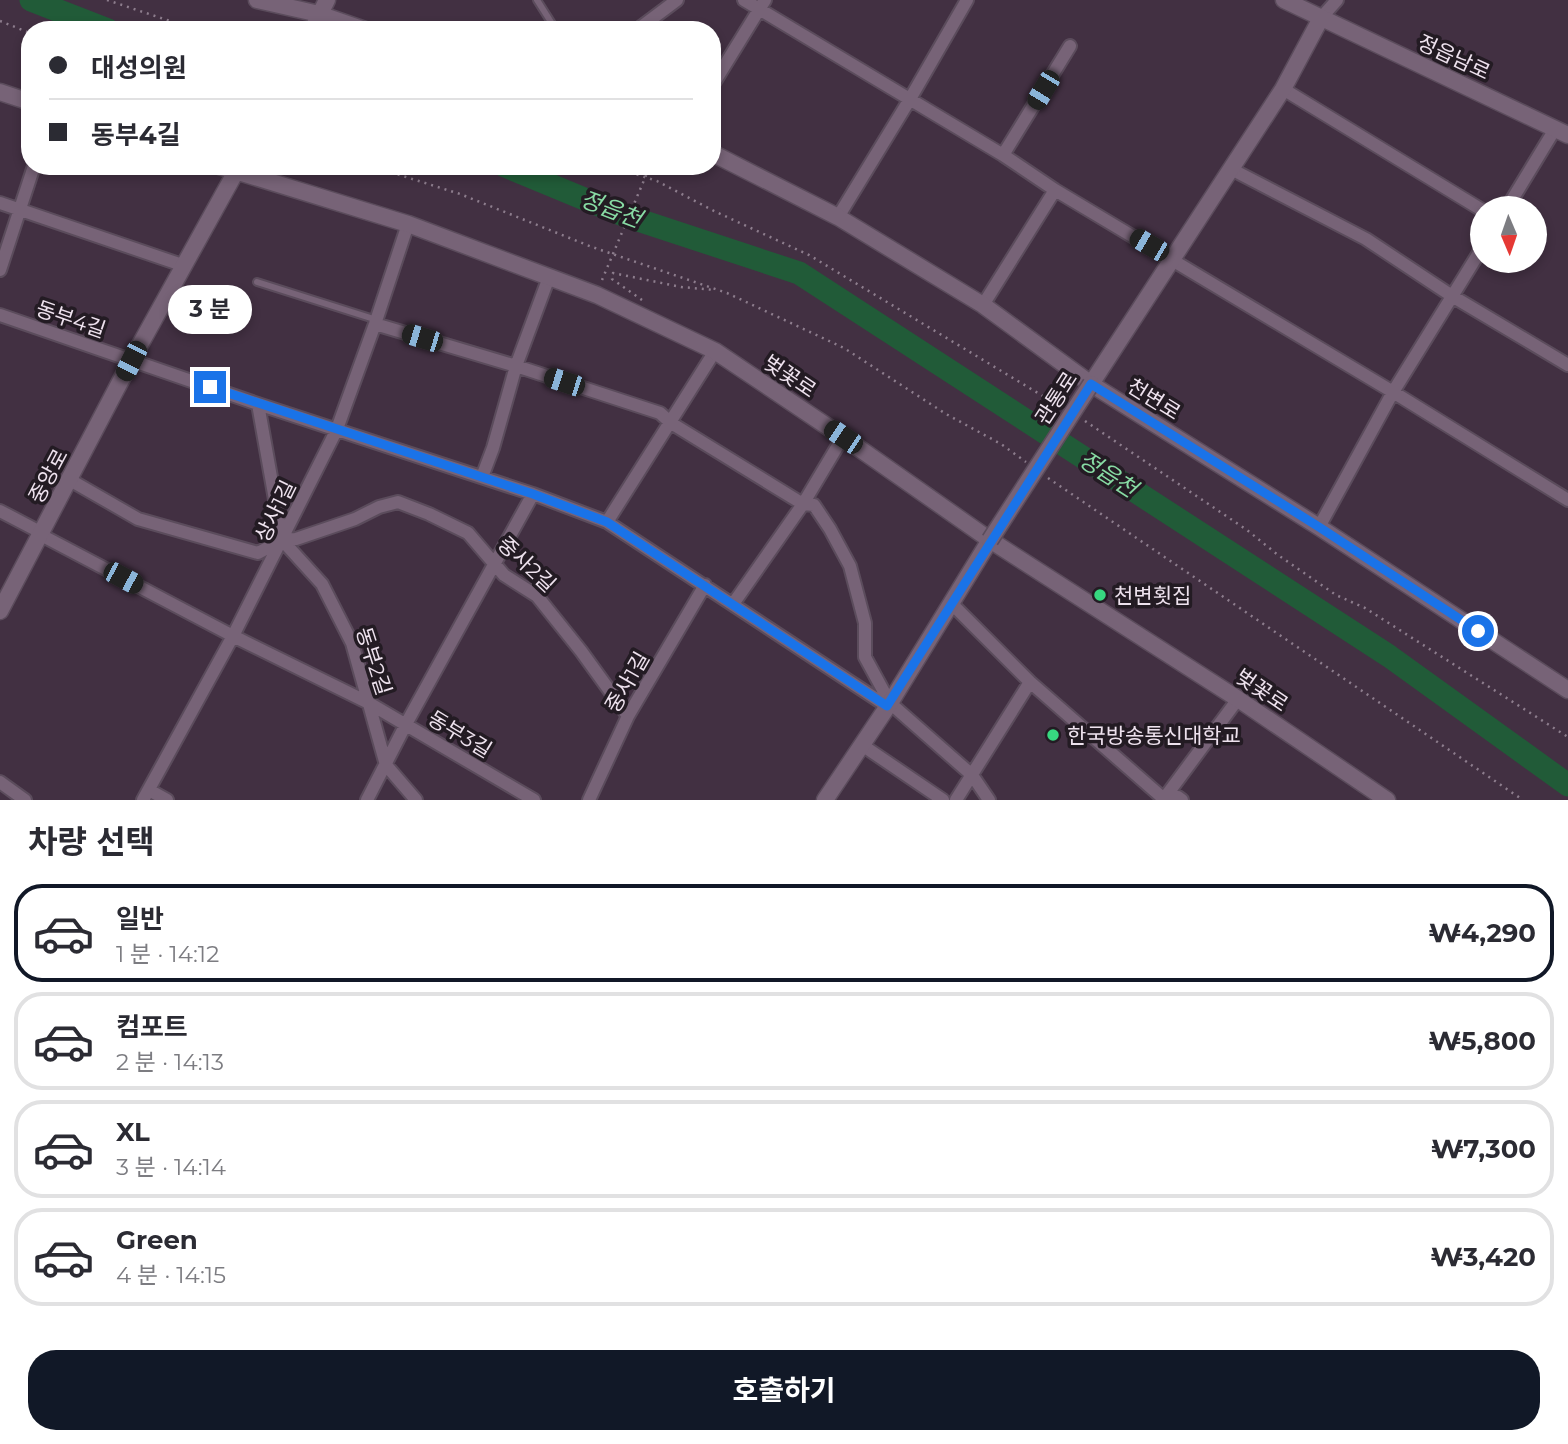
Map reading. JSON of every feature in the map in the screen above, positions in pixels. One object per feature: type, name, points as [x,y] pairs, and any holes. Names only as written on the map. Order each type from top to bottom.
[{"type":"street","points":[[257,0],[323,7],[349,21]]},
{"type":"street","points":[[649,21],[677,0]]},
{"type":"street","points":[[744,0],[763,5],[1055,190],[1394,392],[1568,500]]},
{"type":"street","points":[[838,217],[967,0]]},
{"type":"street","name":"정읍남로","points":[[1283,0],[1561,132]]},
{"type":"street","points":[[1321,18],[1337,0]]},
{"type":"street","points":[[721,72],[763,5]]},
{"type":"street","name":"관통로","points":[[825,800],[1283,89],[1321,18]]},
{"type":"street","points":[[1003,155],[1070,46]]},
{"type":"street","points":[[1283,89],[1470,203]]},
{"type":"street","points":[[0,92],[21,99]]},
{"type":"street","points":[[1516,196],[1561,132]]},
{"type":"street","name":"천변로","points":[[721,158],[838,217],[983,305],[1091,384],[1319,527],[1568,690]]},
{"type":"street","points":[[1231,169],[1366,239],[1452,296],[1568,365]]},
{"type":"street","points":[[0,270],[31,175]]},
{"type":"street","name":"중앙로","points":[[0,611],[131,361],[234,175]]},
{"type":"street","name":"벚꽃로","points":[[256,175],[408,224],[597,295],[715,351],[990,540],[1238,699],[1387,800]]},
{"type":"street","points":[[983,305],[1055,190]]},
{"type":"street","points":[[0,203],[185,266]]},
{"type":"street","name":"상사1길","points":[[146,795],[233,636],[337,429],[408,224]]},
{"type":"street","points":[[1319,527],[1394,392],[1470,267]]},
{"type":"street","points":[[482,477],[506,407],[516,366],[549,277]]},
{"type":"street","name":"동부4길","points":[[0,315],[258,404],[533,494],[607,522],[888,705]]},
{"type":"street","points":[[376,322],[660,413],[671,423],[803,504],[814,505],[850,566],[865,623],[864,657],[888,705],[972,775],[989,800]]},
{"type":"street","points":[[607,522],[715,351]]},
{"type":"street","points":[[258,404],[282,540]]},
{"type":"street","points":[[733,604],[803,504],[843,437]]},
{"type":"street","name":"중사2길","points":[[70,480],[138,519],[258,553],[282,540],[296,539],[398,502],[468,533],[504,575],[537,596],[581,650],[628,716]]},
{"type":"street","points":[[367,800],[533,494]]},
{"type":"street","name":"동부3길","points":[[0,511],[233,636],[367,702],[534,800]]},
{"type":"street","name":"동부2길","points":[[282,540],[322,584],[352,643],[386,765],[416,800]]},
{"type":"street","name":"중사1길","points":[[589,800],[628,716],[705,586]]},
{"type":"street","points":[[951,604],[1030,682],[1164,799],[1178,797],[1182,800]]},
{"type":"street","points":[[956,800],[1030,682]]},
{"type":"street","points":[[1164,799],[1238,699]]},
{"type":"street","points":[[862,745],[943,800]]},
{"type":"street","points":[[0,782],[25,800]]},
{"type":"street","points":[[146,795],[167,800]]},
{"type":"lane","points":[[537,0],[550,21]]},
{"type":"lane","points":[[257,282],[376,322]]},
{"type":"path","points":[[107,0],[170,21]]},
{"type":"path","points":[[0,21],[21,29]]},
{"type":"path","points":[[400,175],[460,194],[592,247],[722,291],[844,348],[946,414],[1001,444],[1032,466]]},
{"type":"path","points":[[638,175],[657,181],[809,255],[1064,408]]},
{"type":"path","points":[[603,280],[646,175]]},
{"type":"path","points":[[651,321],[651,309],[638,296],[612,279],[612,273],[681,288],[722,291]]},
{"type":"path","points":[[1075,415],[1247,530],[1336,595],[1365,608],[1568,737]]},
{"type":"path","points":[[1042,474],[1523,800]]},
{"type":"waterway","name":"정읍천","points":[[31,0],[85,21]]},
{"type":"waterway","name":"정읍천","points":[[527,175],[623,215],[799,273],[1389,656],[1568,785]]},
{"type":"place","name":"천변횟집","points":[[1100,595]]},
{"type":"place","name":"한국방송통신대학교","points":[[1053,735]]},
{"type":"route","points":[[210,387],[533,494],[607,522],[887,706],[1091,384],[1319,527],[1478,631]]}]
